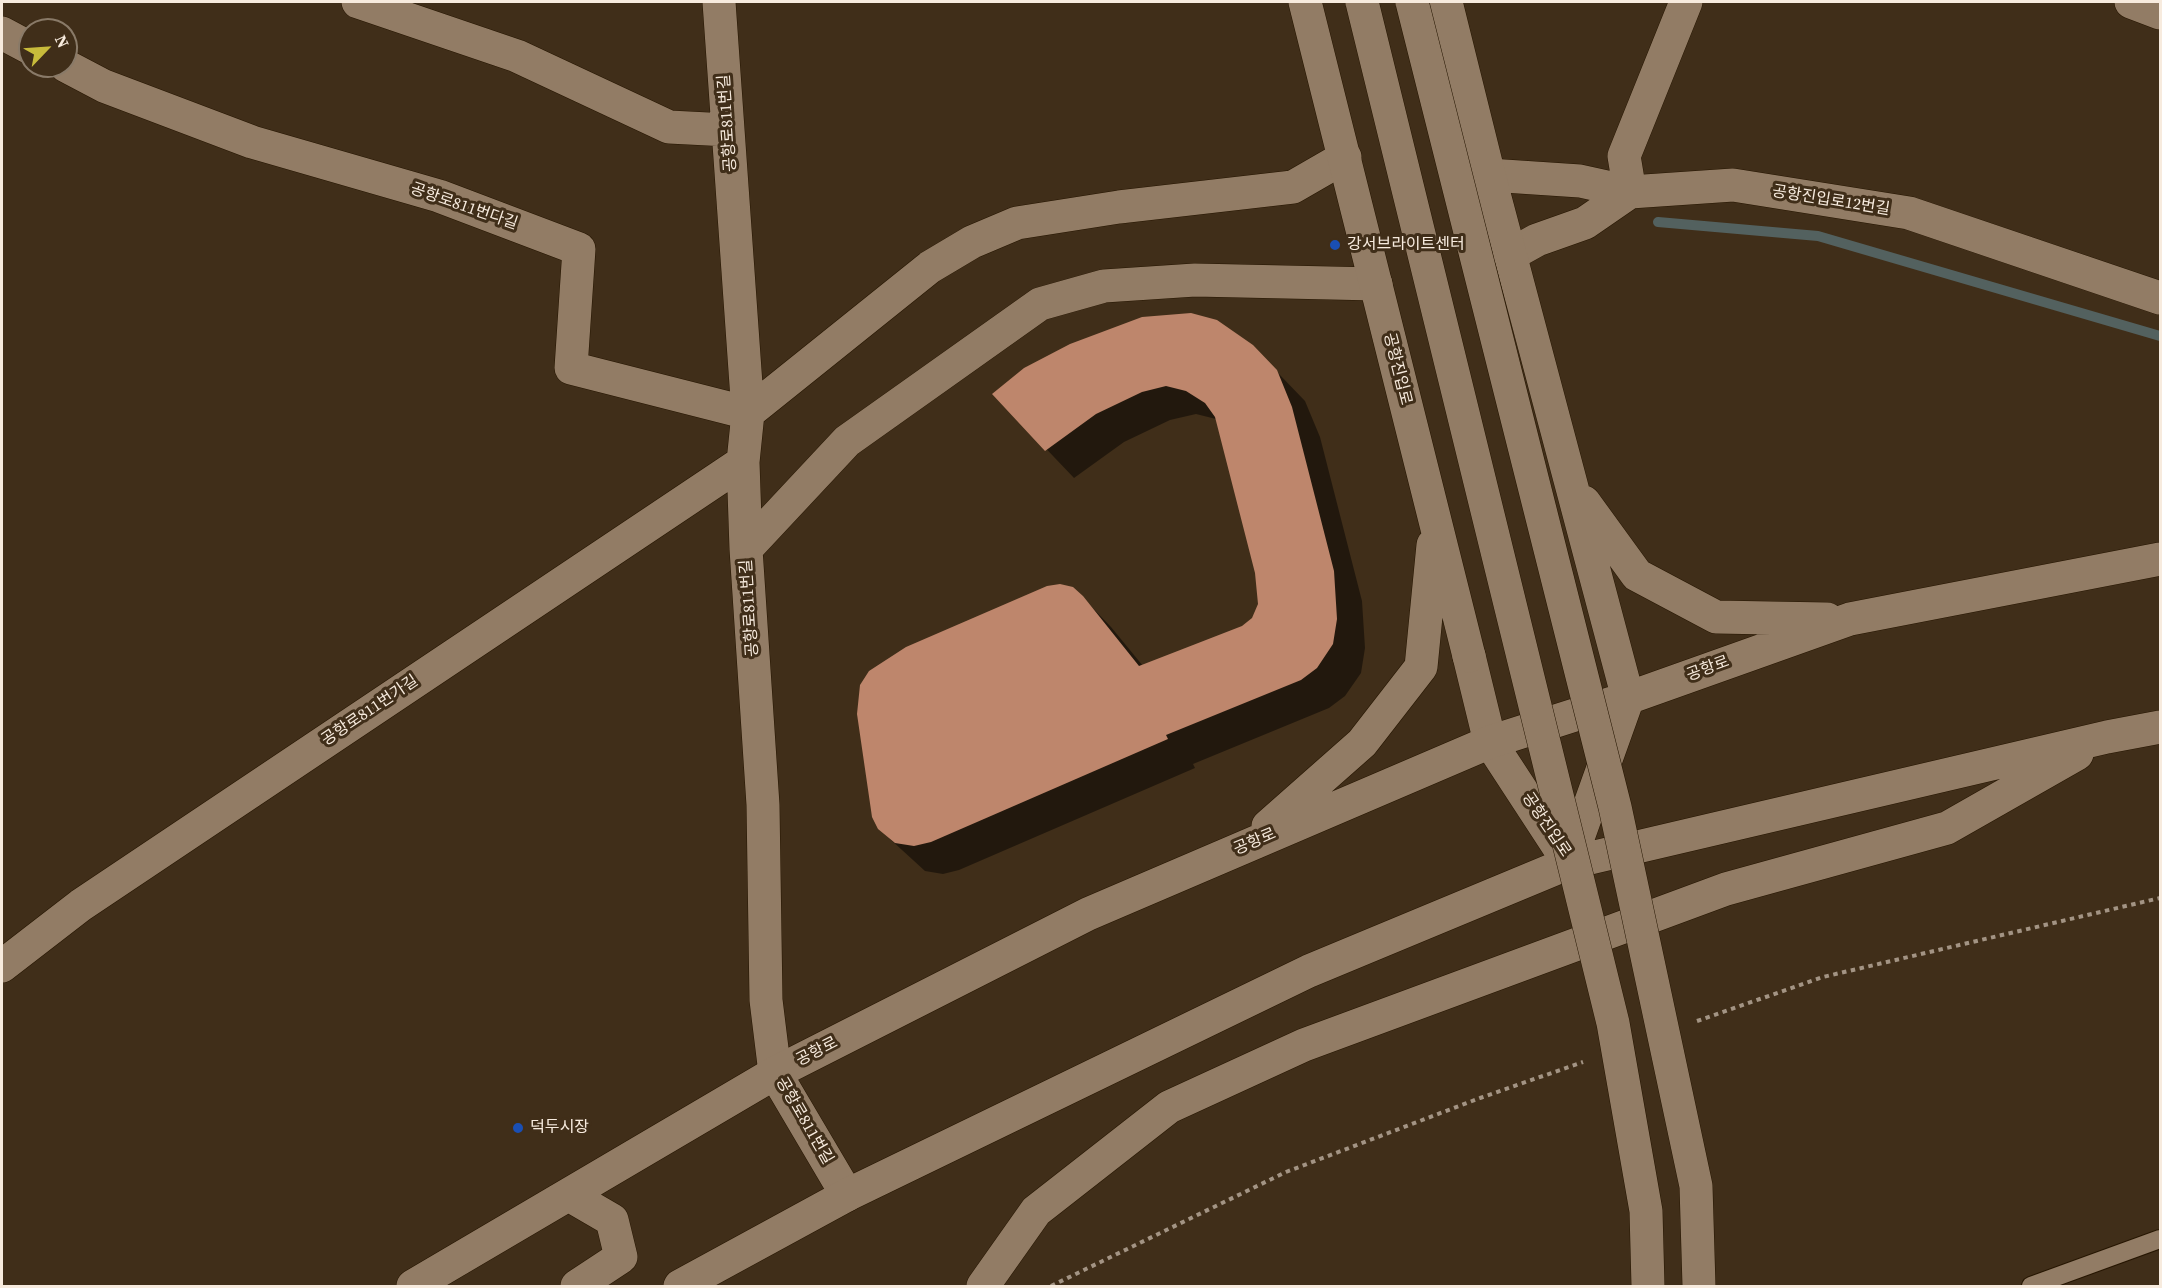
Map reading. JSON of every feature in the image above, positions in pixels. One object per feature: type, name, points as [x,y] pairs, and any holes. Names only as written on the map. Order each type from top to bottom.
[{"type":"main road","points":[[358,2],[518,56],[669,127],[728,130]]},
{"type":"main road","name":"공항로811번길","points":[[719,2],[748,413],[743,462],[746,549],[764,805],[766,1000],[775,1073],[846,1195]]},
{"type":"main road","name":"공항진입로","points":[[1305,2],[1490,741],[1569,863]]},
{"type":"main road","points":[[1362,2],[1613,1023],[1647,1210],[1648,1287]]},
{"type":"main road","points":[[1412,2],[1615,807],[1696,1186],[1699,1287]]},
{"type":"main road","points":[[1446,2],[1489,176],[1628,698]]},
{"type":"main road","points":[[1510,255],[1537,240],[1585,223],[1630,192],[1624,156],[1686,2]]},
{"type":"main road","points":[[2131,2],[2160,14]]},
{"type":"main road","points":[[2,33],[18,42]]},
{"type":"main road","name":"공항로811번다길","points":[[78,72],[104,86],[252,142],[439,196],[579,249],[571,368],[748,413]]},
{"type":"main road","points":[[748,413],[930,267],[981,238],[1017,223],[1119,207],[1293,187],[1345,157]]},
{"type":"main road","name":"공항진입로12번길","points":[[1489,176],[1580,181],[1630,192],[1733,185],[1909,213],[2160,298]]},
{"type":"main road","points":[[746,549],[848,441],[1040,304],[1104,286],[1195,280],[1376,284]]},
{"type":"main road","name":"공항로811번가길","points":[[2,966],[91,898],[743,462]]},
{"type":"main road","points":[[1572,485],[1637,575],[1716,617],[1850,619]]},
{"type":"main road","points":[[1247,845],[1362,743],[1420,667],[1435,522]]},
{"type":"main road","name":"공항로","points":[[413,1287],[775,1073],[1088,914],[1490,741],[1628,698],[1850,619],[2160,559]]},
{"type":"main road","name":"공항진입로","points":[[1569,863],[1628,698]]},
{"type":"main road","points":[[680,1287],[846,1195],[1309,971],[1569,863],[2107,737],[2160,727]]},
{"type":"main road","points":[[983,1287],[1036,1211],[1169,1107],[1304,1045],[1726,889],[1947,828],[2107,737]]},
{"type":"main road","points":[[569,1195],[612,1220],[621,1257],[577,1287]]},
{"type":"lane","points":[[2031,1287],[2160,1239]]},
{"type":"building","points":[[1191,313],[1217,320],[1253,345],[1277,370],[1292,407],[1334,571],[1337,619],[1333,644],[1317,668],[1301,680],[1166,735],[1168,739],[931,842],[914,846],[895,843],[878,829],[872,817],[857,714],[860,685],[869,671],[906,647],[1047,586],[1060,584],[1073,587],[1083,596],[1139,666],[1242,626],[1252,618],[1258,604],[1255,573],[1215,417],[1205,403],[1186,391],[1166,386],[1142,392],[1096,414],[1045,451],[992,394],[1024,368],[1070,344],[1142,317]]},
{"type":"waterway","points":[[1658,222],[1818,236],[2160,336]]},
{"type":"place","name":"강서브라이트센터","points":[[1335,245]]},
{"type":"place","name":"덕두시장","points":[[518,1128]]}]
